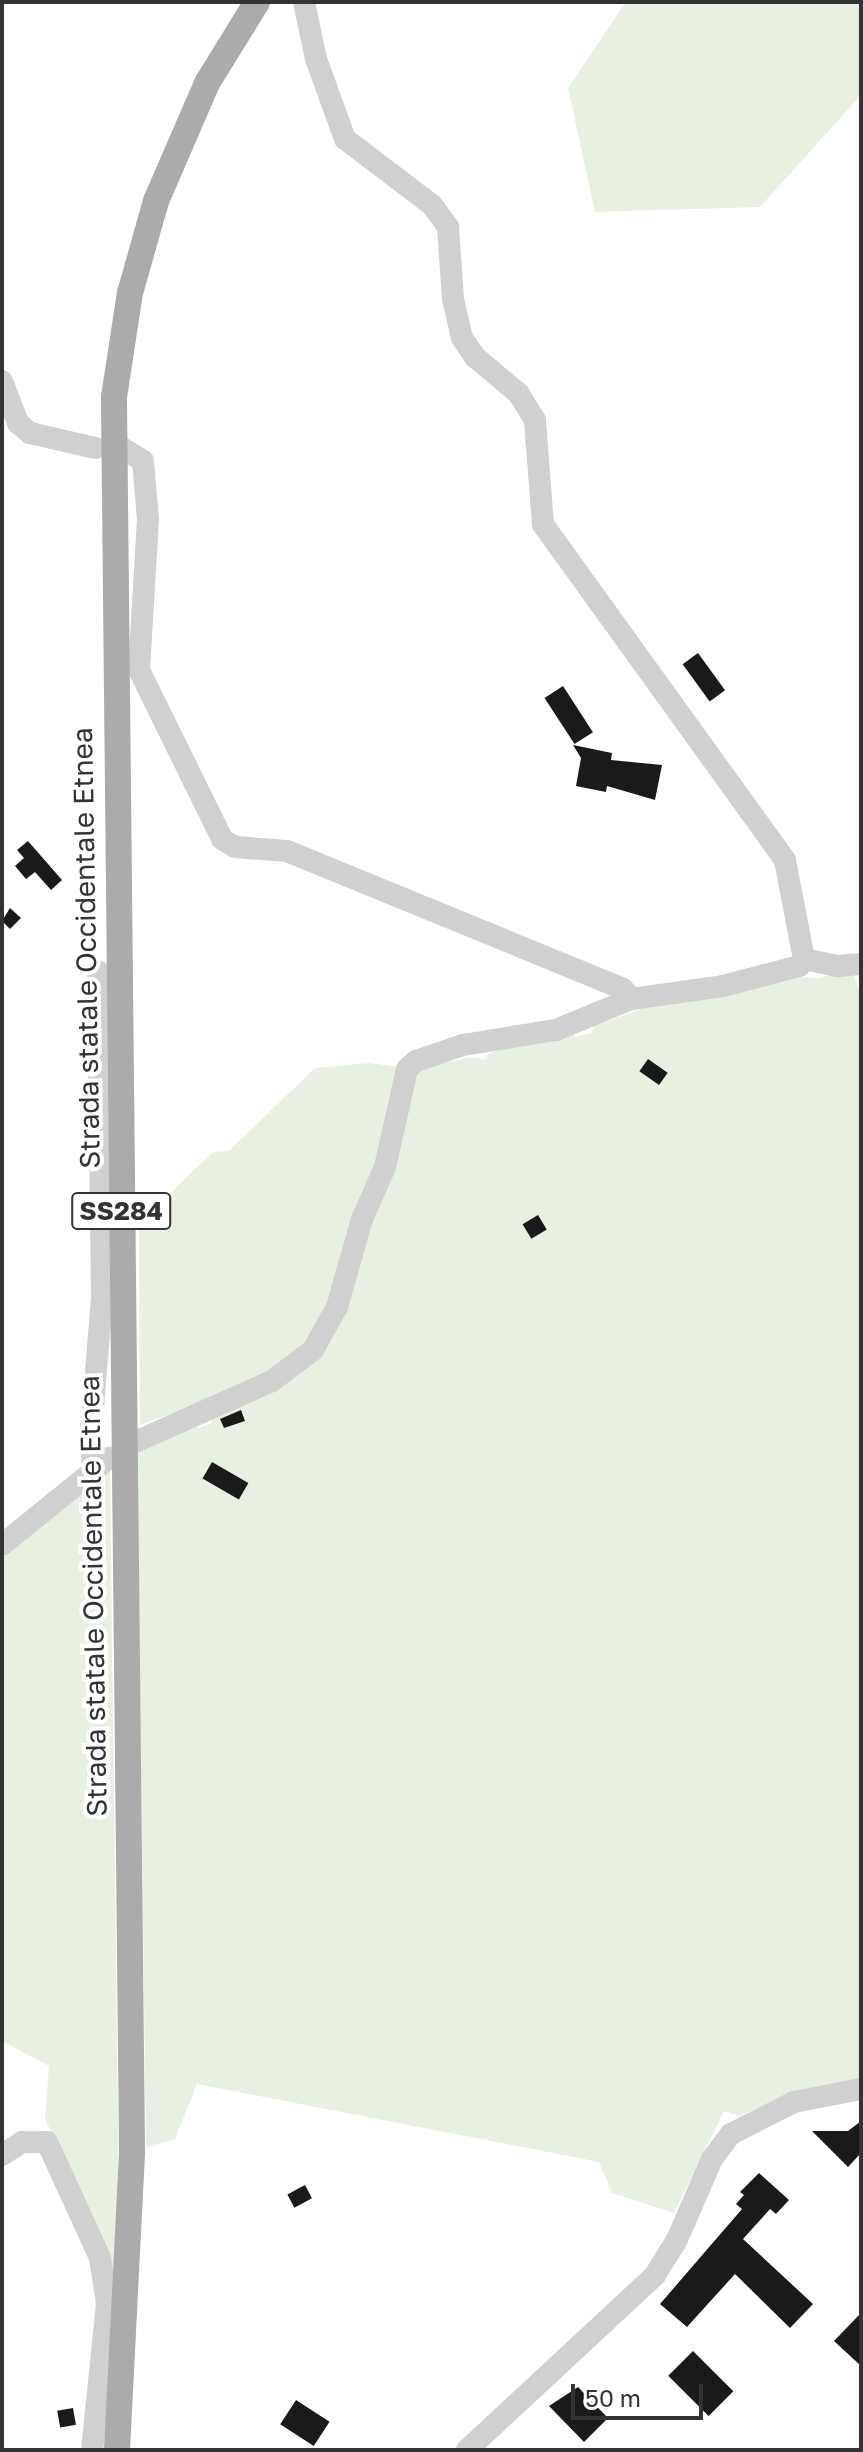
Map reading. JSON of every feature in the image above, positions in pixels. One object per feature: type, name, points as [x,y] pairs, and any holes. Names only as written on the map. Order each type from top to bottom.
[{"type":"main road","name":"Strada statale Occidentale Etnea","points":[[117,2450],[132,2149],[114,397],[130,293],[156,201],[201,94],[257,2]]},
{"type":"street","points":[[135,1442],[272,1381],[313,1350],[337,1307],[362,1219],[385,1167],[407,1069],[416,1061],[463,1045],[556,1030],[631,999],[723,986],[799,966],[804,959],[785,860],[547,533],[539,514],[535,420],[519,394],[475,357],[462,338],[453,299],[448,227],[432,205],[345,139],[316,59],[304,2]]},
{"type":"street","points":[[2,381],[18,423],[30,433],[95,448]]},
{"type":"street","points":[[124,449],[143,461],[147,505],[139,670],[222,839],[235,847],[287,851],[623,989],[631,999]]},
{"type":"street","points":[[804,959],[838,966],[861,964]]},
{"type":"street","points":[[2,1545],[101,1464],[91,1432],[102,1297],[98,971]]},
{"type":"street","points":[[467,2450],[655,2275],[676,2242],[712,2159],[731,2134],[794,2102],[861,2089]]},
{"type":"street","points":[[2,2155],[22,2142],[47,2142],[100,2258],[107,2303],[92,2450]]},
{"type":"green space","points":[[626,2],[861,2],[861,95],[760,207],[595,212],[568,88]]},
{"type":"green space","points":[[839,972],[854,976],[861,993],[861,2078],[790,2095],[739,2116],[724,2111],[674,2213],[612,2193],[599,2162],[197,2084],[175,2139],[146,2148],[137,1448],[189,1422],[198,1428],[211,1424],[212,1414],[293,1379],[325,1350],[416,1069],[472,1057],[485,1060],[489,1053],[571,1032],[576,1037],[591,1033],[594,1026],[655,1004],[776,976],[820,978]]},
{"type":"green space","points":[[369,1063],[401,1067],[381,1165],[311,1341],[244,1387],[140,1425],[139,1224],[213,1152],[229,1151],[315,1068]]},
{"type":"green space","points":[[110,1470],[119,2199],[108,2450],[98,2450],[112,2303],[94,2222],[45,2119],[49,2066],[2,2041],[2,1558]]},
{"type":"building","points":[[698,653],[725,690],[710,701],[683,664]]},
{"type":"building","points":[[563,686],[593,732],[575,744],[545,698]]},
{"type":"building","points":[[573,745],[612,753],[611,760],[662,765],[655,800],[607,786],[606,792],[576,786],[581,758]]},
{"type":"building","points":[[28,841],[62,880],[51,890],[35,872],[26,879],[15,866],[24,858],[17,850]]},
{"type":"building","points":[[10,908],[21,918],[10,929],[2,921]]},
{"type":"building","points":[[648,1059],[668,1073],[659,1085],[639,1071]]},
{"type":"building","points":[[538,1215],[547,1230],[531,1239],[523,1224]]},
{"type":"building","points":[[241,1410],[245,1421],[224,1428],[220,1419]]},
{"type":"building","points":[[212,1462],[248,1483],[239,1499],[202,1478]]},
{"type":"building","points":[[861,2121],[861,2153],[848,2167],[812,2131],[848,2131]]},
{"type":"building","points":[[759,2173],[789,2200],[776,2214],[770,2209],[743,2239],[813,2304],[790,2328],[735,2274],[687,2327],[660,2304],[742,2209],[736,2204],[744,2195],[740,2192]]},
{"type":"building","points":[[305,2185],[312,2198],[294,2208],[287,2194]]},
{"type":"building","points":[[861,2313],[861,2366],[834,2341]]},
{"type":"building","points":[[693,2351],[733,2391],[709,2416],[668,2376]]},
{"type":"building","points":[[578,2387],[608,2418],[584,2442],[549,2406]]},
{"type":"building","points":[[296,2400],[330,2422],[314,2446],[280,2424]]},
{"type":"building","points":[[73,2408],[76,2425],[60,2428],[57,2411]]}]
